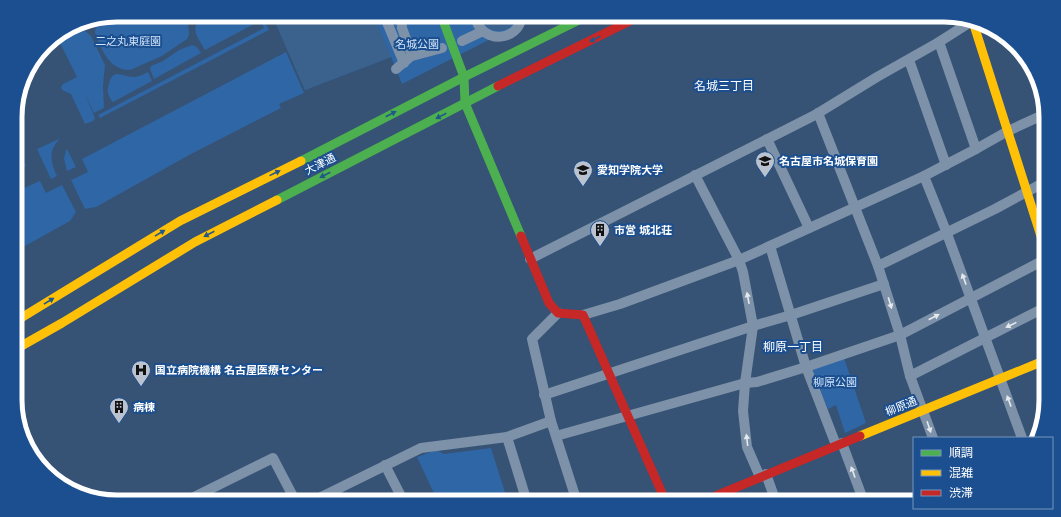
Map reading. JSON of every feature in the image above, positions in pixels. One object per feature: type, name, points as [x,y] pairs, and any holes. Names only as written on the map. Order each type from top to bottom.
[{"type":"street","points":[[386,22],[400,66],[412,56],[442,48]]},
{"type":"street","points":[[402,22],[402,28],[412,56]]},
{"type":"street","points":[[444,22],[464,76],[465,103],[549,303],[558,313],[583,315],[620,304],[739,260],[924,176],[1008,131],[1039,117]]},
{"type":"street","points":[[477,22],[483,31],[496,37],[503,36],[515,30],[522,22]]},
{"type":"street","name":"大津通","points":[[22,317],[180,221],[464,76],[575,22]]},
{"type":"street","name":"大津通","points":[[22,346],[195,242],[465,103],[628,22]]},
{"type":"street","points":[[530,259],[818,113],[968,25]]},
{"type":"street","points":[[975,27],[1039,230]]},
{"type":"street","points":[[462,41],[483,31]]},
{"type":"street","points":[[939,42],[976,149]]},
{"type":"street","points":[[909,60],[946,165]]},
{"type":"street","points":[[818,113],[878,266],[900,335],[910,376],[933,437]]},
{"type":"street","points":[[767,139],[809,228]]},
{"type":"street","points":[[695,175],[739,260],[743,272],[753,326],[745,383],[743,411],[748,447],[773,495]]},
{"type":"street","points":[[924,176],[946,231],[1022,437]]},
{"type":"street","points":[[878,266],[946,231],[995,209],[1039,185]]},
{"type":"street","points":[[770,246],[806,367],[861,495]]},
{"type":"street","points":[[556,436],[745,383],[757,382],[900,335],[1039,263]]},
{"type":"street","points":[[544,395],[884,284]]},
{"type":"street","points":[[910,376],[1039,311]]},
{"type":"street","points":[[558,313],[532,339],[550,421],[575,495]]},
{"type":"street","points":[[583,315],[663,495]]},
{"type":"street","name":"柳原通","points":[[722,495],[763,475],[1039,363]]},
{"type":"street","points":[[325,495],[421,448],[507,437],[550,421]]},
{"type":"street","points":[[507,437],[525,495]]},
{"type":"street","points":[[198,495],[273,458],[292,495]]},
{"type":"street","points":[[385,465],[400,495]]},
{"type":"green space","name":"二之丸東庭園","points":[[110,22],[188,22],[189,35],[187,39],[162,56],[130,70],[119,68],[107,58],[95,34],[96,29],[101,24]]},
{"type":"green space","points":[[198,22],[256,23],[205,50],[197,36],[195,28]]},
{"type":"green space","points":[[261,22],[265,22],[269,30],[100,118],[98,115],[264,28]]},
{"type":"green space","name":"名城公園","points":[[275,22],[524,22],[402,84],[391,57],[305,90]]},
{"type":"green space","points":[[84,30],[91,36],[105,65],[103,86],[104,108],[94,113],[85,94],[95,118],[93,121],[85,124],[71,94],[62,90],[61,87],[63,84],[77,77],[59,42]]},
{"type":"green space","points":[[192,45],[197,47],[201,53],[154,79],[150,69],[151,66],[163,61],[179,50]]},
{"type":"green space","points":[[286,52],[304,93],[279,104],[281,108],[191,154],[96,207],[85,209],[71,180],[88,172],[82,159]]},
{"type":"green space","points":[[148,72],[152,81],[113,102],[109,95],[108,89],[112,76],[118,74],[135,77]]},
{"type":"green space","points":[[59,139],[52,152],[53,167],[57,176],[51,179],[37,149]]},
{"type":"green space","points":[[67,149],[76,167],[67,171],[64,159]]},
{"type":"green space","points":[[22,157],[26,166],[22,168]]},
{"type":"green space","points":[[40,181],[46,193],[62,185],[76,212],[70,221],[22,248],[22,189]]},
{"type":"green space","name":"柳原公園","points":[[844,358],[866,423],[845,433],[836,405],[828,409],[811,370]]},
{"type":"green space","points":[[491,448],[506,495],[435,495],[417,457],[436,450],[444,454]]},
{"type":"shaded area","points":[[275,22],[377,22],[391,57],[305,90]]},
{"type":"shaded area","points":[[483,22],[514,22],[510,27],[504,30],[498,31],[487,27]]},
{"type":"traffic: fast","points":[[444,22],[464,77],[465,103],[521,236]]},
{"type":"traffic: fast","points":[[301,161],[575,22]]},
{"type":"traffic: fast","points":[[277,200],[498,86]]},
{"type":"traffic: slow","points":[[975,27],[1039,230]]},
{"type":"traffic: slow","points":[[22,317],[180,221],[301,161]]},
{"type":"traffic: slow","points":[[22,346],[195,242],[277,200]]},
{"type":"traffic: slow","points":[[860,436],[1039,363]]},
{"type":"traffic: jam","points":[[498,86],[628,22]]},
{"type":"traffic: jam","points":[[521,236],[549,303],[558,313],[583,315],[663,495]]},
{"type":"traffic: jam","points":[[718,495],[860,436]]},
{"type":"place","name":"名古屋市名城保育園","points":[[765,178]]},
{"type":"place","name":"愛知学院大学","points":[[583,187]]},
{"type":"place","name":"市営 城北荘","points":[[600,247]]},
{"type":"place","name":"国立病院機構 名古屋医療センター","points":[[141,387]]},
{"type":"place","name":"病棟","points":[[119,424]]},
{"type":"district","name":"名城三丁目","points":[[724,86]]},
{"type":"district","name":"柳原一丁目","points":[[793,347]]}]
